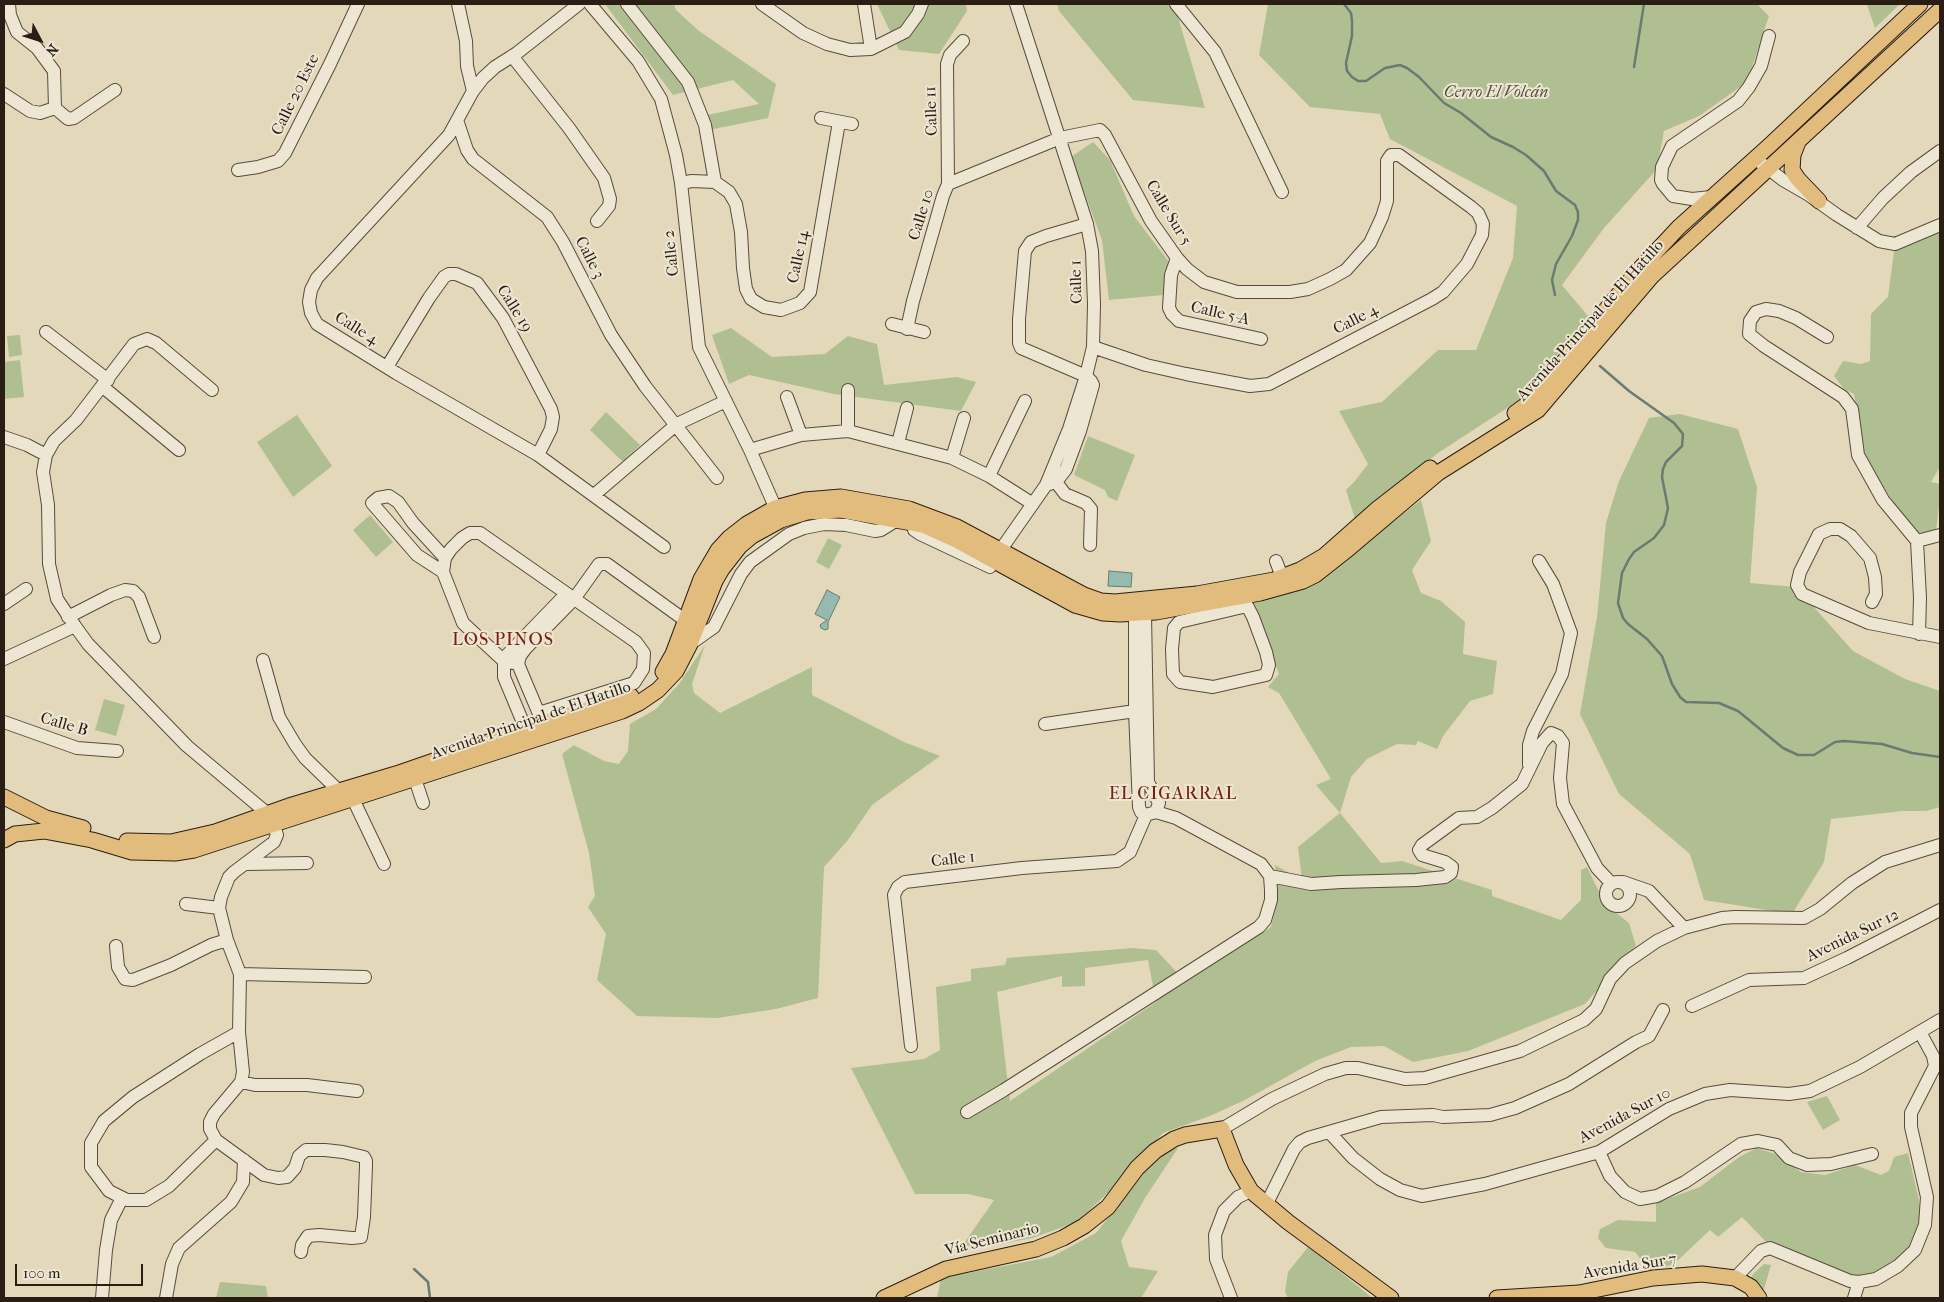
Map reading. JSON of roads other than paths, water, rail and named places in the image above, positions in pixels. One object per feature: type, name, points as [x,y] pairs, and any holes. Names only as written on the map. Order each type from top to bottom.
[{"type":"main road","name":"Avenida Principal de El Hatillo","points":[[1140,609],[1197,594],[1282,577],[1313,564],[1410,482],[1530,402],[1636,273],[1679,227],[1756,158],[1920,4]]},
{"type":"main road","name":"Avenida Principal de El Hatillo","points":[[540,719],[622,711],[639,703],[665,684],[680,664],[715,581],[726,563],[752,536],[778,514],[841,510],[871,517],[914,523],[937,531],[995,559],[1084,595],[1101,601],[1115,602],[1140,609],[1245,601],[1303,581],[1348,549],[1438,474],[1538,410],[1652,276],[1940,10]]},
{"type":"main road","points":[[1798,142],[1793,155],[1792,170],[1819,201]]},
{"type":"main road","name":"Avenida Principal de El Hatillo","points":[[4,797],[46,818],[131,842],[170,842],[353,799],[415,779],[528,735],[540,719],[616,702],[649,686],[668,665],[701,579],[718,550],[738,530],[778,514],[805,500],[841,497],[910,510],[942,520],[995,559]]},
{"type":"main road","name":"Avenida Principal de El Hatillo","points":[[4,840],[15,834],[44,831],[92,840],[132,852],[175,853],[194,850],[339,791],[528,735]]},
{"type":"main road","points":[[1222,1129],[1236,1165],[1250,1191],[1391,1298]]},
{"type":"main road","name":"Vía Seminario","points":[[884,1298],[946,1269],[1036,1249],[1063,1238],[1088,1223],[1108,1207],[1137,1168],[1155,1151],[1174,1139],[1185,1135],[1222,1129]]},
{"type":"main road","name":"Avenida Sur 7","points":[[1497,1298],[1579,1293],[1652,1278],[1711,1275],[1735,1278],[1751,1287],[1760,1298]]},
{"type":"street","points":[[9,4],[10,15],[17,32],[37,48],[54,71],[55,108],[68,119],[74,118],[115,90]]},
{"type":"street","name":"Calle 20 Este","points":[[238,170],[258,168],[278,162],[285,153],[358,4]]},
{"type":"street","points":[[458,4],[466,41],[466,66],[474,91]]},
{"type":"street","name":"Calle 4","points":[[579,4],[489,73],[474,91],[458,123],[435,152],[317,278],[311,290],[309,302],[311,313],[317,324],[387,368],[538,455],[664,547]]},
{"type":"street","name":"Calle 2","points":[[590,4],[638,61],[661,99],[676,155],[681,183],[699,347],[750,450],[778,514]]},
{"type":"street","points":[[627,4],[688,82],[705,125],[715,182],[692,181],[681,183]]},
{"type":"street","points":[[762,4],[803,33],[827,44],[850,50],[871,48],[905,32],[918,14],[922,4]]},
{"type":"street","points":[[864,4],[871,48]]},
{"type":"street","name":"Calle 1","points":[[995,559],[1033,504],[1051,484],[1086,376],[1093,347],[1092,251],[1087,224],[1016,4]]},
{"type":"street","points":[[1176,4],[1215,52],[1282,192]]},
{"type":"street","points":[[1712,197],[1692,199],[1673,196],[1661,180],[1662,167],[1672,146],[1738,102],[1761,66],[1769,36]]},
{"type":"street","name":"Calle 11","points":[[948,184],[947,64],[950,55],[962,41]]},
{"type":"street","points":[[512,56],[569,128],[604,178],[610,199],[609,206],[597,221]]},
{"type":"street","points":[[4,94],[30,111],[40,113],[55,108]]},
{"type":"street","name":"Calle 14","points":[[715,182],[729,192],[736,204],[742,268],[746,289],[751,299],[764,307],[781,310],[800,304],[810,292],[846,123],[821,118]]},
{"type":"street","name":"Calle 3","points":[[458,123],[467,150],[473,159],[546,217],[563,242],[611,336],[645,386],[677,424],[717,478]]},
{"type":"street","name":"Calle Sur 5","points":[[1060,138],[1093,130],[1100,130],[1105,134],[1151,221],[1177,258],[1187,269],[1204,282],[1237,292],[1290,292],[1308,289],[1346,270],[1359,257],[1377,231],[1387,201],[1387,161],[1391,155]]},
{"type":"street","name":"Calle 10","points":[[907,328],[913,301],[948,184],[1060,138]]},
{"type":"street","points":[[1856,228],[1883,198],[1911,172],[1940,151]]},
{"type":"street","name":"Calle 4","points":[[1093,347],[1171,373],[1250,386],[1269,384],[1432,299],[1449,286],[1467,264],[1482,235],[1484,224],[1478,213],[1471,207],[1399,155],[1391,155]]},
{"type":"street","points":[[1756,158],[1767,169],[1819,201],[1856,228],[1879,241],[1895,244],[1940,225]]},
{"type":"street","points":[[1086,376],[1021,348],[1019,343],[1019,327],[1024,251],[1031,242],[1087,224]]},
{"type":"street","name":"Calle 5-A","points":[[1177,258],[1171,275],[1169,308],[1179,321],[1261,339]]},
{"type":"street","name":"Calle 19","points":[[387,368],[428,298],[444,278],[449,274],[456,274],[477,283],[503,318],[551,409],[553,417],[551,429],[538,455]]},
{"type":"street","points":[[1828,337],[1779,310],[1766,309],[1756,312],[1750,320],[1749,334],[1764,346],[1843,397],[1852,409],[1858,455],[1882,500],[1917,541],[1920,598],[1919,634]]},
{"type":"street","points":[[892,324],[924,332]]},
{"type":"street","points":[[46,332],[179,450]]},
{"type":"street","points":[[212,390],[156,343],[147,339],[134,344],[76,420],[54,441],[46,455],[43,472],[48,505],[49,564],[57,599],[71,622],[88,644],[187,746],[271,819],[277,835],[274,842],[240,867],[230,877],[223,890],[219,908],[227,940],[240,974],[239,1032],[243,1072],[241,1082],[214,1114],[210,1122],[210,1129],[216,1140],[264,1175],[278,1178],[287,1177],[295,1168],[298,1156],[306,1150],[343,1152],[364,1157],[366,1161],[364,1217],[360,1237],[308,1236],[302,1245],[301,1252]]},
{"type":"street","points":[[848,390],[848,430]]},
{"type":"street","points":[[787,397],[801,435]]},
{"type":"street","points":[[989,476],[1025,401]]},
{"type":"street","points":[[594,495],[677,424],[726,402]]},
{"type":"street","points":[[898,443],[907,408]]},
{"type":"street","points":[[952,458],[964,418]]},
{"type":"street","points":[[750,450],[801,435],[848,430],[952,458],[989,476],[1033,504]]},
{"type":"street","points":[[4,437],[27,445],[46,455]]},
{"type":"street","points":[[1051,484],[1066,494],[1086,503],[1091,509],[1090,545]]},
{"type":"street","points":[[443,572],[416,555],[372,503],[378,498],[389,496],[398,502],[413,523],[445,558]]},
{"type":"street","points":[[690,644],[714,627],[741,574],[750,562],[789,534],[804,528],[824,524],[846,525],[875,531],[881,530],[897,520]]},
{"type":"street","points":[[1872,602],[1876,594],[1875,577],[1870,558],[1851,536],[1840,530],[1830,529],[1819,534],[1800,572],[1797,585],[1802,594],[1869,623],[1940,637]]},
{"type":"street","points":[[518,664],[504,661],[463,623],[443,572],[445,558],[451,549],[470,533],[480,532],[636,642],[644,653],[643,669],[634,683],[540,719],[518,710]]},
{"type":"street","points":[[1917,541],[1940,535]]},
{"type":"street","points":[[1276,561],[1282,577]]},
{"type":"street","points":[[1530,767],[1528,759],[1529,745],[1533,731],[1562,674],[1571,633],[1553,584],[1539,561]]},
{"type":"street","points":[[540,719],[518,664],[520,656],[598,564],[604,563],[686,621]]},
{"type":"street","points":[[4,604],[26,589]]},
{"type":"street","points":[[4,659],[71,622],[111,595],[124,590],[133,591],[139,597],[154,638]]},
{"type":"street","points":[[528,735],[504,677],[504,661],[507,655],[570,597]]},
{"type":"street","points":[[1245,601],[1266,652],[1269,665],[1266,675],[1213,687],[1180,682],[1174,674],[1172,649],[1174,628],[1180,622],[1245,601]]},
{"type":"street","points":[[1140,609],[1135,711],[1143,782],[1159,803],[1151,814]]},
{"type":"street","points":[[967,1112],[1259,928],[1269,911],[1271,900],[1270,876],[1261,864],[1176,818],[1142,812],[1139,806],[1143,782],[1140,609]]},
{"type":"street","points":[[263,660],[280,717],[294,744],[319,773],[339,791]]},
{"type":"street","points":[[1045,724],[1135,711]]},
{"type":"street","name":"Calle B","points":[[4,722],[76,748],[117,751]]},
{"type":"street","points":[[1270,876],[1311,884],[1445,877],[1452,873],[1452,867],[1445,862],[1422,855],[1419,850],[1422,845],[1459,818],[1477,817],[1492,808],[1522,784],[1546,738],[1550,734],[1558,736],[1563,743],[1560,778],[1563,804],[1597,868],[1617,883],[1630,888],[1629,900],[1626,903]]},
{"type":"street","points":[[415,779],[423,803]]},
{"type":"street","points":[[353,799],[384,864]]},
{"type":"street","name":"Calle 1","points":[[911,1046],[894,895],[898,887],[905,882],[1022,868],[1117,861],[1130,852],[1151,814]]},
{"type":"street","points":[[1222,1129],[1272,1099],[1325,1074],[1346,1068],[1358,1068],[1405,1079],[1425,1078],[1500,1057],[1539,1043],[1584,1020],[1596,1009],[1610,979],[1624,963],[1657,941],[1684,928],[1722,918],[1804,918],[1820,909],[1852,882],[1885,862],[1940,845]]},
{"type":"street","points":[[246,864],[307,862]]},
{"type":"street","points":[[1656,898],[1645,897],[1619,906],[1608,901],[1606,890],[1617,883],[1649,891],[1656,898],[1684,928]]},
{"type":"street","points":[[186,904],[219,908]]},
{"type":"street","name":"Avenida Sur 12","points":[[1692,1006],[1749,980],[1804,978],[1940,910]]},
{"type":"street","points":[[116,946],[118,967],[124,979],[133,980],[171,965],[211,945],[227,940]]},
{"type":"street","points":[[240,974],[365,977]]},
{"type":"street","points":[[1266,1205],[1294,1149],[1300,1142],[1308,1138],[1381,1117],[1490,1115],[1515,1108],[1568,1084],[1649,1036],[1663,1010]]},
{"type":"street","name":"Avenida Sur 10","points":[[1330,1133],[1346,1152],[1380,1180],[1400,1190],[1422,1196],[1485,1184],[1599,1152],[1668,1109],[1705,1094],[1730,1090],[1789,1094],[1810,1092],[1860,1067],[1940,1020]]},
{"type":"street","points":[[216,1140],[169,1186],[146,1200],[128,1200],[108,1191],[91,1168],[92,1143],[104,1121],[133,1097],[200,1054],[239,1032]]},
{"type":"street","points":[[1735,1278],[1762,1251],[1770,1248],[1850,1281],[1859,1282],[1876,1279],[1898,1266],[1915,1250],[1925,1225],[1927,1197],[1911,1128],[1910,1112],[1935,1066],[1933,1056],[1920,1032]]},
{"type":"street","points":[[241,1082],[255,1085],[307,1085],[357,1092]]},
{"type":"street","points":[[1599,1152],[1610,1176],[1625,1192],[1640,1199],[1657,1196],[1685,1182],[1741,1144],[1758,1141],[1777,1145],[1789,1158],[1807,1165],[1831,1164],[1872,1154]]},
{"type":"street","points":[[166,1298],[172,1264],[179,1248],[231,1202],[243,1182],[244,1160]]},
{"type":"street","points":[[1231,1298],[1216,1259],[1215,1235],[1224,1211],[1231,1203],[1250,1191]]},
{"type":"street","points":[[102,1298],[106,1250],[111,1220],[122,1198]]},
{"type":"street","points":[[1854,1298],[1859,1282]]},
{"type":"water","points":[[1109,571],[1132,573],[1131,587],[1108,586]]},
{"type":"water","points":[[827,590],[840,597],[828,622],[828,629],[825,630],[820,625],[827,620],[815,614]]},
{"type":"waterway","points":[[1344,4],[1351,13],[1352,21],[1352,36],[1346,63],[1347,71],[1352,77],[1358,81],[1366,81],[1385,68],[1400,65],[1407,68],[1419,77],[1444,103],[1461,113],[1491,137],[1526,155],[1544,171],[1556,191],[1575,205],[1578,212],[1578,220],[1572,236],[1556,264],[1552,280],[1555,295]]},
{"type":"waterway","points":[[1634,67],[1644,4]]},
{"type":"waterway","points":[[1600,366],[1629,391],[1674,423],[1683,434],[1682,446],[1666,462],[1663,469],[1662,477],[1668,508],[1664,525],[1654,538],[1634,552],[1629,559],[1622,573],[1618,603],[1623,618],[1647,639],[1662,656],[1672,684],[1680,697],[1686,702],[1719,703],[1738,711],[1783,748],[1798,755],[1814,755],[1835,742],[1844,741],[1882,744],[1912,753],[1940,757]]},
{"type":"waterway","points":[[414,1269],[428,1282],[430,1298]]},
{"type":"district","name":"LOS PINOS","points":[[503,641]]},
{"type":"district","name":"EL CIGARRAL","points":[[1173,795]]},
{"type":"park label","name":"Cerro El Volcán","points":[[1496,93]]}]
